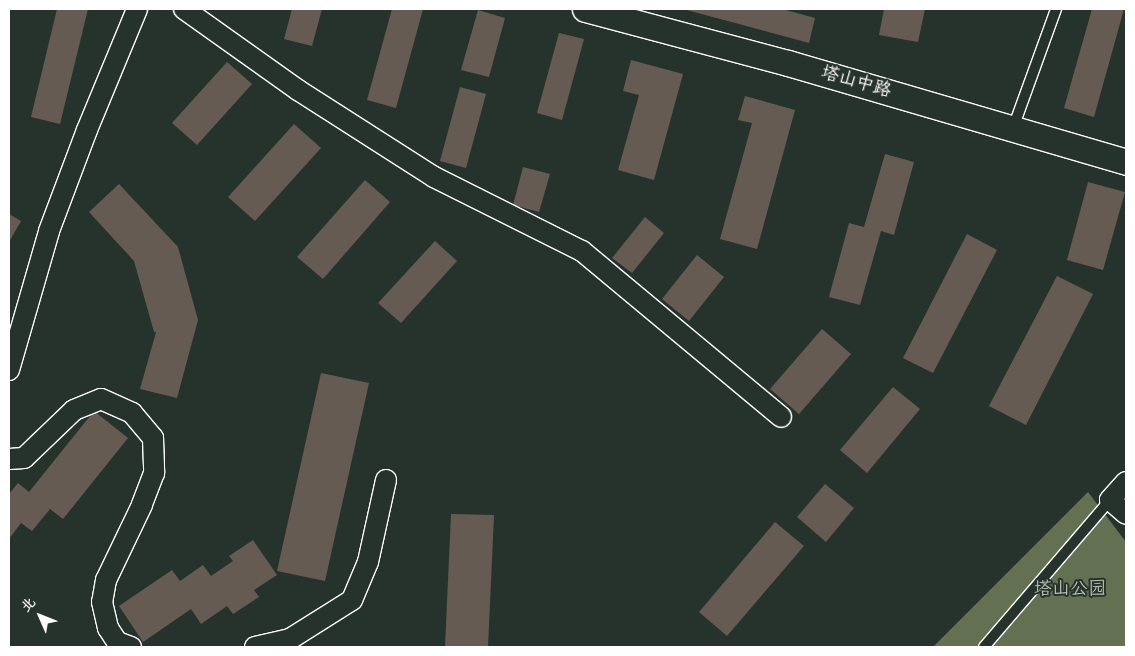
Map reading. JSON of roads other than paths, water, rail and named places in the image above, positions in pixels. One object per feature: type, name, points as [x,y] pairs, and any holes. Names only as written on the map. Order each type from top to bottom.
[{"type":"street","points":[[9,370],[49,231],[87,130],[137,9]]},
{"type":"street","points":[[184,9],[298,90],[434,177],[582,251],[781,417]]},
{"type":"street","name":"塔山中路","points":[[585,9],[788,63],[1126,162]]},
{"type":"street","points":[[9,459],[24,458],[74,410],[101,399],[132,413],[153,438],[154,473],[142,505],[106,580],[102,602],[108,628],[117,642],[130,647]]},
{"type":"street","points":[[255,647],[290,639],[352,600],[368,562],[386,480]]},
{"type":"street","points":[[1126,482],[1110,500],[1126,514]]},
{"type":"lane","points":[[1013,128],[1056,9]]},
{"type":"lane","points":[[984,647],[1110,500]]},
{"type":"park label","name":"塔山公园","points":[[1070,590]]}]
